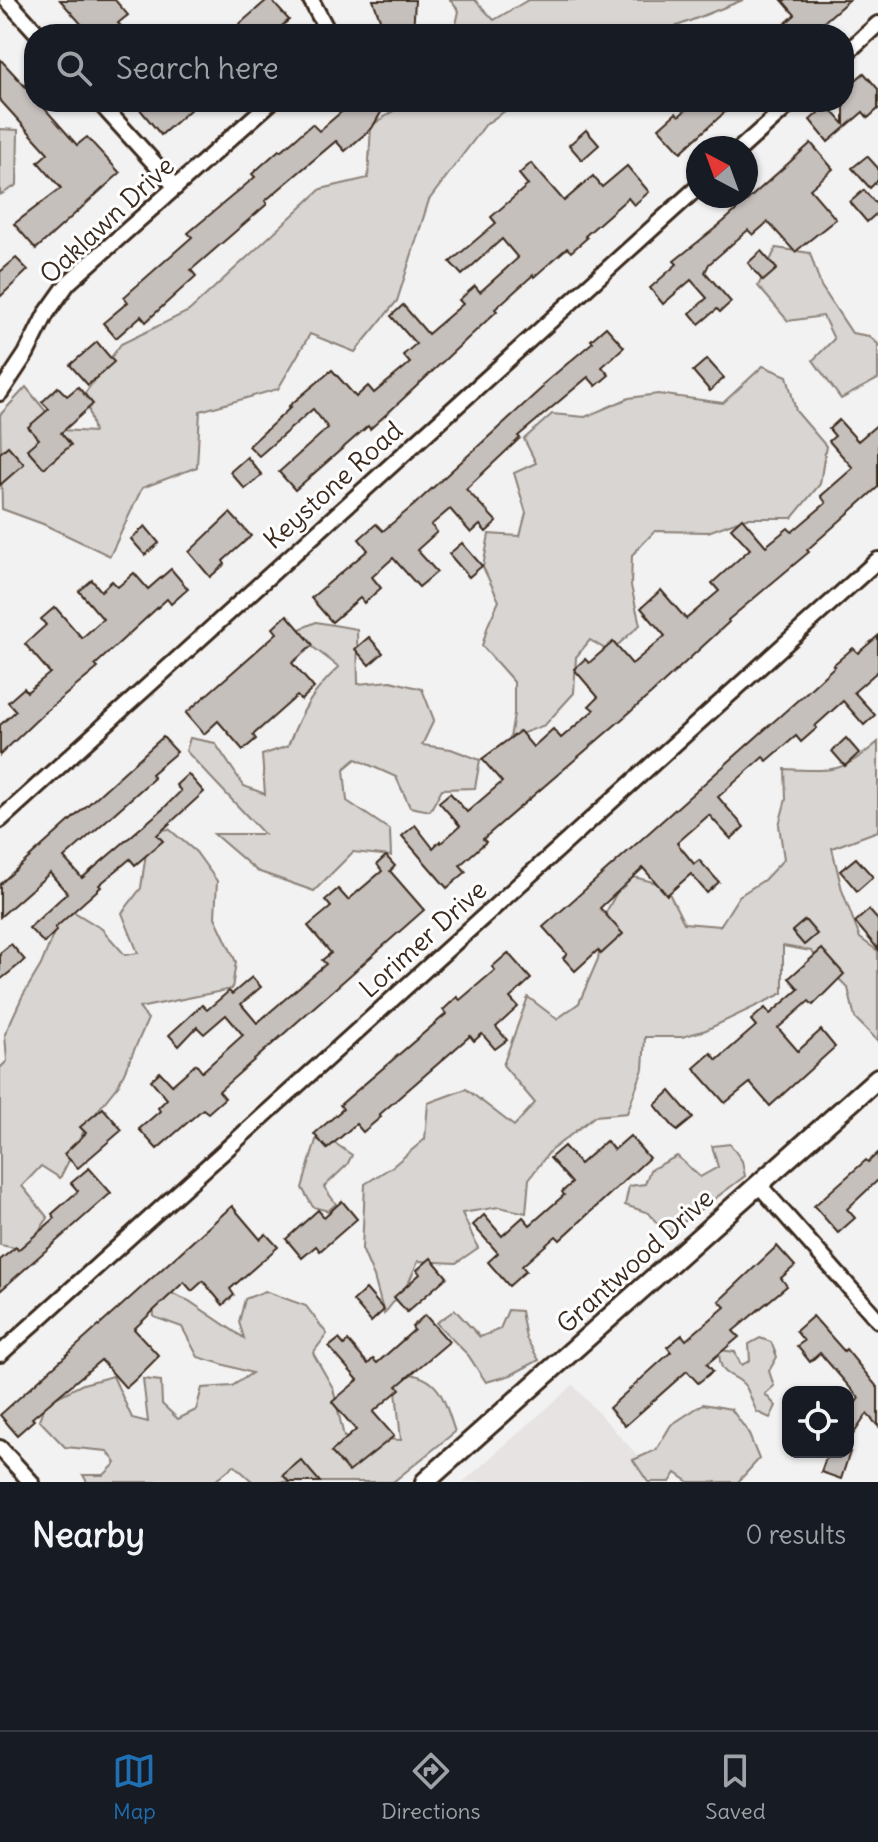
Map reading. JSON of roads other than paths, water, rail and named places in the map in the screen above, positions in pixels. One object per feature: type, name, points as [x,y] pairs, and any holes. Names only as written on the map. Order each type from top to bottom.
[{"type":"street","points":[[7,0],[29,24]]},
{"type":"street","points":[[311,0],[324,24]]},
{"type":"street","points":[[854,46],[878,24]]},
{"type":"street","points":[[108,112],[176,187]]},
{"type":"street","name":"Oaklawn Drive","points":[[1,388],[68,283],[260,112]]},
{"type":"street","points":[[754,136],[781,112]]},
{"type":"street","name":"Keystone Road","points":[[0,820],[686,198]]},
{"type":"street","name":"Lorimer Drive","points":[[0,1354],[878,560]]},
{"type":"street","name":"Grantwood Drive","points":[[425,1482],[878,1078]]},
{"type":"street","points":[[759,1185],[878,1320]]},
{"type":"street","points":[[0,1448],[31,1482]]}]
